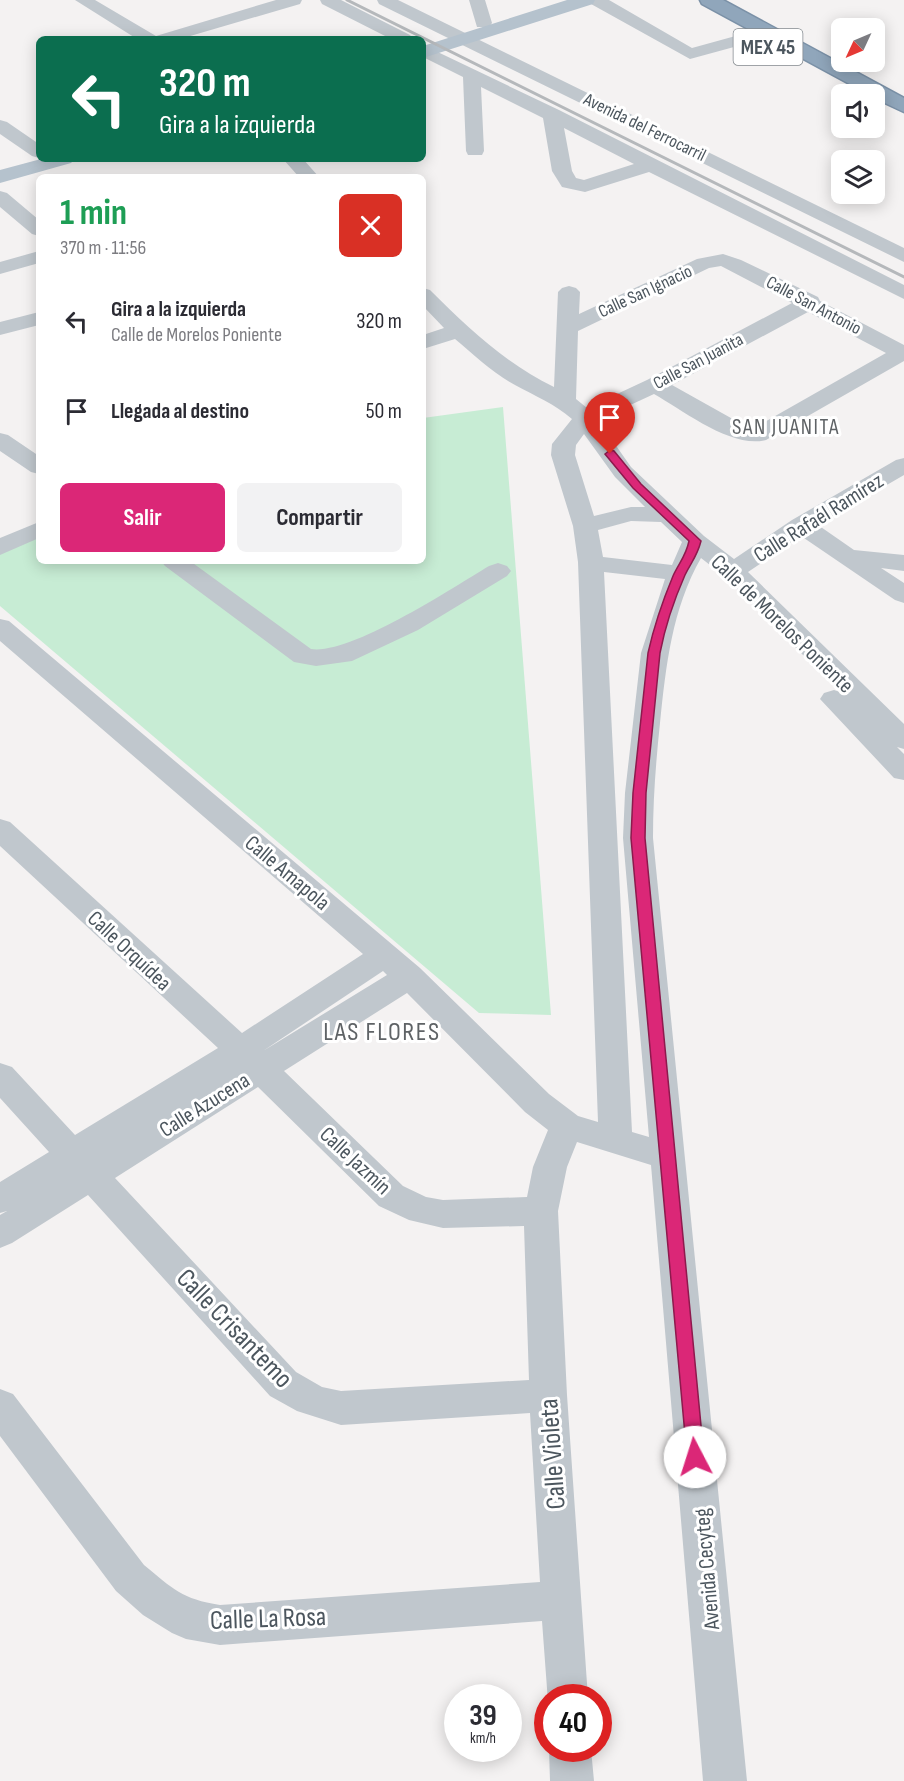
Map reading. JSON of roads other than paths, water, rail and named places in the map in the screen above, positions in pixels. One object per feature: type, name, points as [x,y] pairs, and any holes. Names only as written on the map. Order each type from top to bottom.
[{"type":"highway","name":"MEX 45","points":[[700,3],[750,37],[836,84]]},
{"type":"highway","name":"MEX 45","points":[[700,3],[904,106]]},
{"type":"highway","points":[[885,112],[904,122]]},
{"type":"main road","points":[[460,35],[483,23],[552,4],[586,0]]},
{"type":"main road","points":[[426,48],[552,4]]},
{"type":"main road","points":[[0,169],[36,161]]},
{"type":"main road","points":[[0,177],[39,162]]},
{"type":"street","points":[[83,0],[144,36]]},
{"type":"street","points":[[172,36],[294,0]]},
{"type":"street","points":[[328,0],[398,36]]},
{"type":"street","name":"Avenida del Ferrocarril","points":[[385,0],[904,256]]},
{"type":"street","points":[[477,0],[483,23]]},
{"type":"street","points":[[597,0],[690,54],[750,37]]},
{"type":"street","name":"Avenida del Ferrocarril","points":[[426,50],[472,76],[552,114],[904,293]]},
{"type":"street","points":[[472,76],[476,151]]},
{"type":"street","points":[[552,114],[561,171],[569,183],[585,186],[650,165]]},
{"type":"street","points":[[0,126],[36,150]]},
{"type":"street","points":[[0,197],[36,227]]},
{"type":"street","points":[[0,268],[36,258]]},
{"type":"street","name":"Calle San Antonio","points":[[723,260],[810,302],[903,353]]},
{"type":"street","name":"Calle San Ignacio","points":[[569,327],[704,263],[723,260]]},
{"type":"street","points":[[568,292],[575,410],[564,444],[563,455],[585,526],[591,562],[616,1142]]},
{"type":"street","name":"Calle de Morelos Poniente","points":[[426,297],[459,331],[508,371],[575,410],[623,471],[669,515],[689,557],[870,721],[904,740]]},
{"type":"street","name":"Calle San Juanita","points":[[575,410],[655,385],[810,302]]},
{"type":"street","points":[[0,329],[36,319]]},
{"type":"street","points":[[426,341],[459,331]]},
{"type":"street","points":[[655,385],[742,434],[758,435],[903,353]]},
{"type":"street","points":[[2,444],[36,465]]},
{"type":"street","name":"Calle Rafaél Ramírez","points":[[733,571],[801,525],[904,465]]},
{"type":"street","points":[[585,526],[631,514],[669,515]]},
{"type":"street","points":[[801,525],[904,595]]},
{"type":"street","points":[[0,548],[36,530]]},
{"type":"street","points":[[848,556],[904,563]]},
{"type":"street","points":[[591,562],[625,568],[689,557]]},
{"type":"street","name":"Calle de Morelos Poniente","points":[[689,557],[733,571],[870,721],[904,771]]},
{"type":"street","name":"Avenida Cecyteg","points":[[689,557],[659,631],[654,653],[639,793],[638,838],[725,1781]]},
{"type":"street","points":[[178,564],[303,656],[316,658],[343,655],[409,624],[498,571]]},
{"type":"street","name":"Calle Amapola","points":[[0,627],[409,976],[537,1103],[567,1126],[668,1156]]},
{"type":"street","name":"Calle Orquídea","points":[[0,829],[250,1060]]},
{"type":"street","name":"Calle Azucena","points":[[250,1060],[384,954]]},
{"type":"street","name":"Calle Azucena","points":[[0,1233],[81,1164],[250,1060],[409,976]]},
{"type":"street","name":"Calle Jazmín","points":[[250,1060],[391,1196],[421,1210],[443,1214],[541,1210]]},
{"type":"street","name":"Calle Crisantemo","points":[[0,1076],[283,1384],[302,1397],[321,1405],[341,1408],[548,1395]]},
{"type":"street","points":[[541,1210],[550,1167],[567,1126]]},
{"type":"street","name":"Calle Azucena","points":[[0,1198],[81,1164]]},
{"type":"street","name":"Calle Violeta","points":[[541,1210],[548,1395],[566,1684]]},
{"type":"street","name":"Calle La Rosa","points":[[0,1406],[130,1578],[157,1601],[186,1619],[220,1625],[562,1600]]},
{"type":"street","points":[[571,1762],[572,1781]]},
{"type":"railway","points":[[347,0],[419,36]]},
{"type":"railway","points":[[426,39],[904,277]]},
{"type":"district","name":"SAN JUANITA","points":[[786,426]]},
{"type":"district","name":"LAS FLORES","points":[[382,1031]]}]
